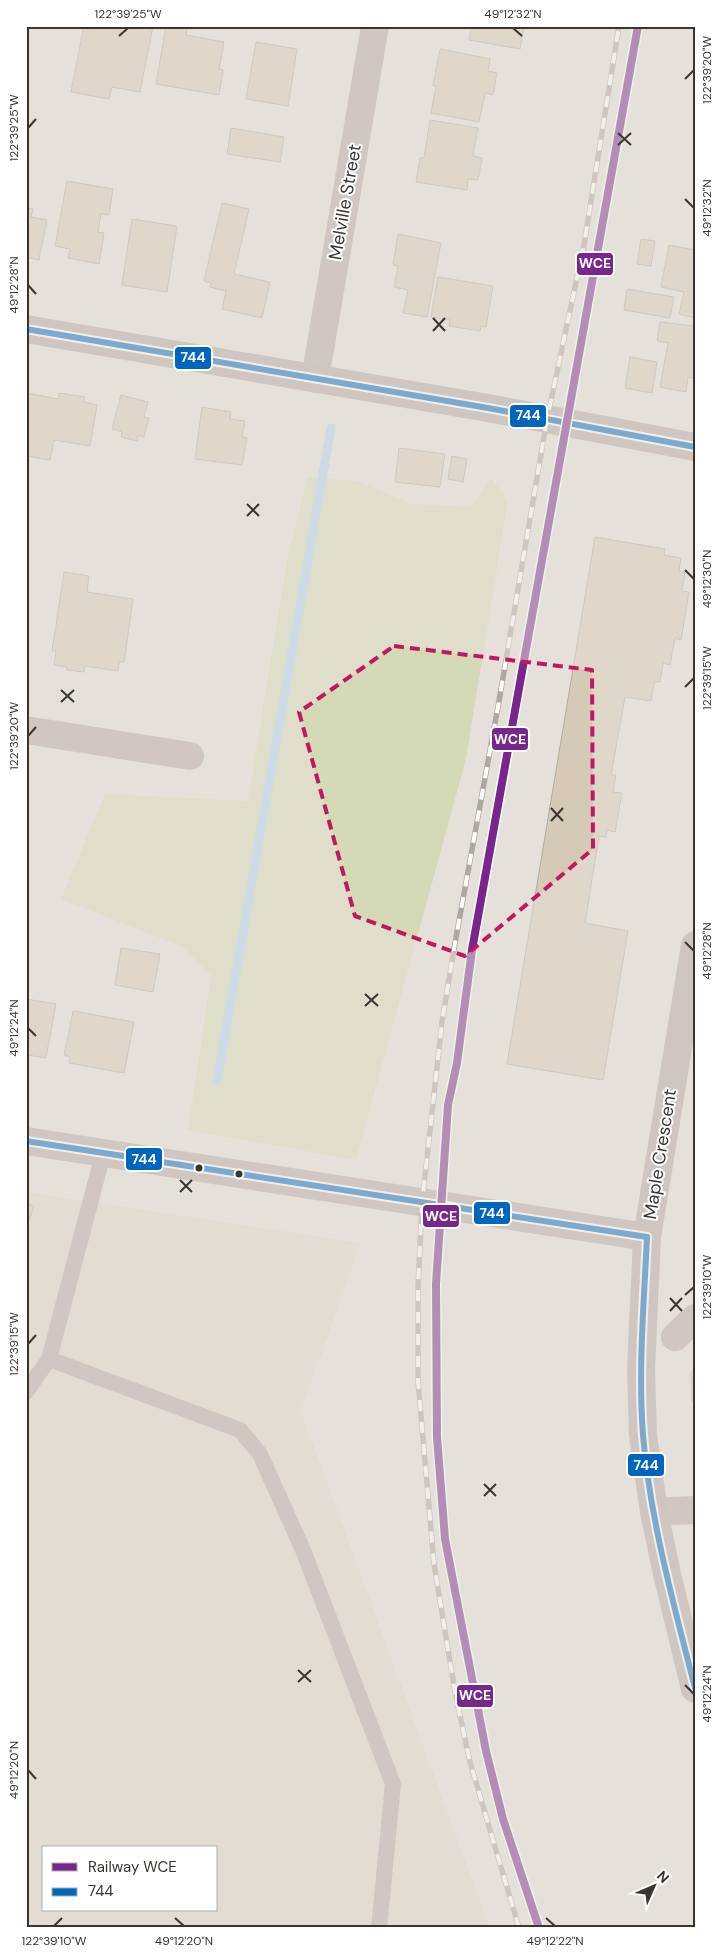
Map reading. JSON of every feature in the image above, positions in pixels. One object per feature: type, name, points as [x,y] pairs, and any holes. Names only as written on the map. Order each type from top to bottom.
[{"type":"street","name":"Melville Street","points":[[315,379],[375,26]]},
{"type":"street","points":[[26,329],[695,447]]},
{"type":"street","points":[[26,730],[190,756]]},
{"type":"street","name":"Maple Crescent","points":[[694,956],[647,1237],[642,1378],[644,1435],[654,1512],[695,1689]]},
{"type":"street","points":[[26,1141],[647,1237]]},
{"type":"street","points":[[675,1336],[695,1318]]},
{"type":"street","points":[[654,1512],[695,1510]]},
{"type":"lane","points":[[26,1392],[49,1359],[103,1154]]},
{"type":"lane","points":[[49,1359],[240,1430],[260,1454],[304,1550],[393,1784],[379,1928]]},
{"type":"highlighted area","points":[[394,646],[592,670],[593,849],[465,956],[355,916],[299,712]]},
{"type":"shaded area","points":[[26,1192],[361,1243],[301,1411],[490,1928],[26,1928]]},
{"type":"green space","points":[[308,477],[356,481],[412,504],[472,507],[491,478],[508,501],[466,759],[356,1160],[188,1130],[211,976],[181,946],[61,899],[105,794],[248,801],[287,560]]},
{"type":"building","points":[[84,26],[153,26],[140,92],[112,87],[109,99],[71,92]]},
{"type":"building","points":[[166,26],[187,28],[186,35],[224,42],[219,69],[223,70],[219,95],[156,84]]},
{"type":"building","points":[[471,26],[524,26],[520,49],[469,40]]},
{"type":"building","points":[[256,42],[297,49],[288,106],[246,99]]},
{"type":"building","points":[[440,49],[490,59],[488,71],[497,73],[493,95],[485,93],[479,122],[431,113],[436,86],[433,86]]},
{"type":"building","points":[[430,120],[478,128],[473,156],[482,158],[478,180],[468,179],[467,190],[416,182],[420,158],[424,158]]},
{"type":"building","points":[[231,128],[284,137],[280,162],[227,154]]},
{"type":"building","points":[[67,181],[113,189],[109,215],[101,214],[98,232],[104,233],[99,264],[68,258],[70,249],[55,246]]},
{"type":"building","points":[[222,203],[249,209],[234,274],[270,282],[262,318],[222,309],[226,291],[210,287],[211,283],[204,281]]},
{"type":"building","points":[[26,208],[33,209],[31,217],[47,220],[39,260],[26,257]]},
{"type":"building","points":[[132,219],[177,226],[167,292],[122,285]]},
{"type":"building","points":[[398,234],[441,243],[427,317],[403,313],[408,290],[394,287],[398,266],[393,265]]},
{"type":"building","points":[[641,239],[655,241],[651,266],[637,264]]},
{"type":"building","points":[[669,245],[695,250],[695,318],[679,314],[684,292],[661,287]]},
{"type":"building","points":[[438,277],[493,286],[486,327],[481,326],[480,331],[449,326],[450,320],[431,317]]},
{"type":"building","points":[[627,289],[674,297],[670,318],[624,310]]},
{"type":"building","points":[[660,322],[695,326],[695,355],[693,357],[695,357],[695,378],[688,377],[686,392],[660,387],[668,343],[657,341]]},
{"type":"building","points":[[630,357],[657,362],[652,393],[625,388]]},
{"type":"building","points":[[27,393],[58,399],[59,393],[85,397],[84,402],[97,405],[90,446],[54,440],[50,460],[26,456]]},
{"type":"building","points":[[121,395],[148,402],[144,417],[149,418],[144,437],[138,435],[137,441],[121,437],[122,432],[112,429]]},
{"type":"building","points":[[202,407],[231,412],[230,419],[245,421],[242,437],[247,438],[242,465],[195,459]]},
{"type":"building","points":[[399,448],[445,454],[440,487],[395,482]]},
{"type":"building","points":[[452,456],[467,459],[463,482],[448,479]]},
{"type":"building","points":[[595,537],[665,549],[664,555],[681,558],[679,571],[685,572],[682,591],[689,592],[681,640],[675,638],[670,665],[663,663],[660,682],[654,682],[651,701],[625,697],[611,775],[616,775],[613,792],[622,793],[615,832],[607,830],[606,837],[599,836],[585,923],[628,931],[603,1080],[507,1064]]},
{"type":"building","points":[[64,572],[89,576],[87,592],[133,599],[124,662],[119,662],[118,671],[85,666],[84,672],[67,670],[67,667],[54,665],[56,651],[52,651]]},
{"type":"building","points":[[121,948],[160,954],[153,992],[115,985]]},
{"type":"building","points":[[26,999],[56,1004],[46,1058],[26,1055]]},
{"type":"building","points":[[73,1011],[134,1022],[124,1073],[69,1063],[70,1057],[64,1055]]},
{"type":"building","points":[[26,1203],[34,1206],[26,1229]]},
{"type":"building","points":[[695,1369],[695,1404],[692,1401],[691,1373]]},
{"type":"waterway","points":[[217,1081],[331,428]]},
{"type":"railway","points":[[519,1928],[470,1762],[455,1692],[434,1564],[418,1381],[418,1287],[422,1203],[442,1022],[455,943],[547,419],[584,245],[619,26]]},
{"type":"rail line","name":"WCE","points":[[539,1928],[503,1819],[486,1751],[445,1539],[437,1437],[436,1284],[448,1105],[457,1063],[472,950],[638,26]]},
{"type":"transit line","name":"744","points":[[26,329],[488,408],[695,447]]},
{"type":"transit line","name":"744","points":[[26,1141],[647,1237]]},
{"type":"transit line","name":"744","points":[[647,1237],[641,1386],[646,1467],[657,1531],[695,1688]]}]
